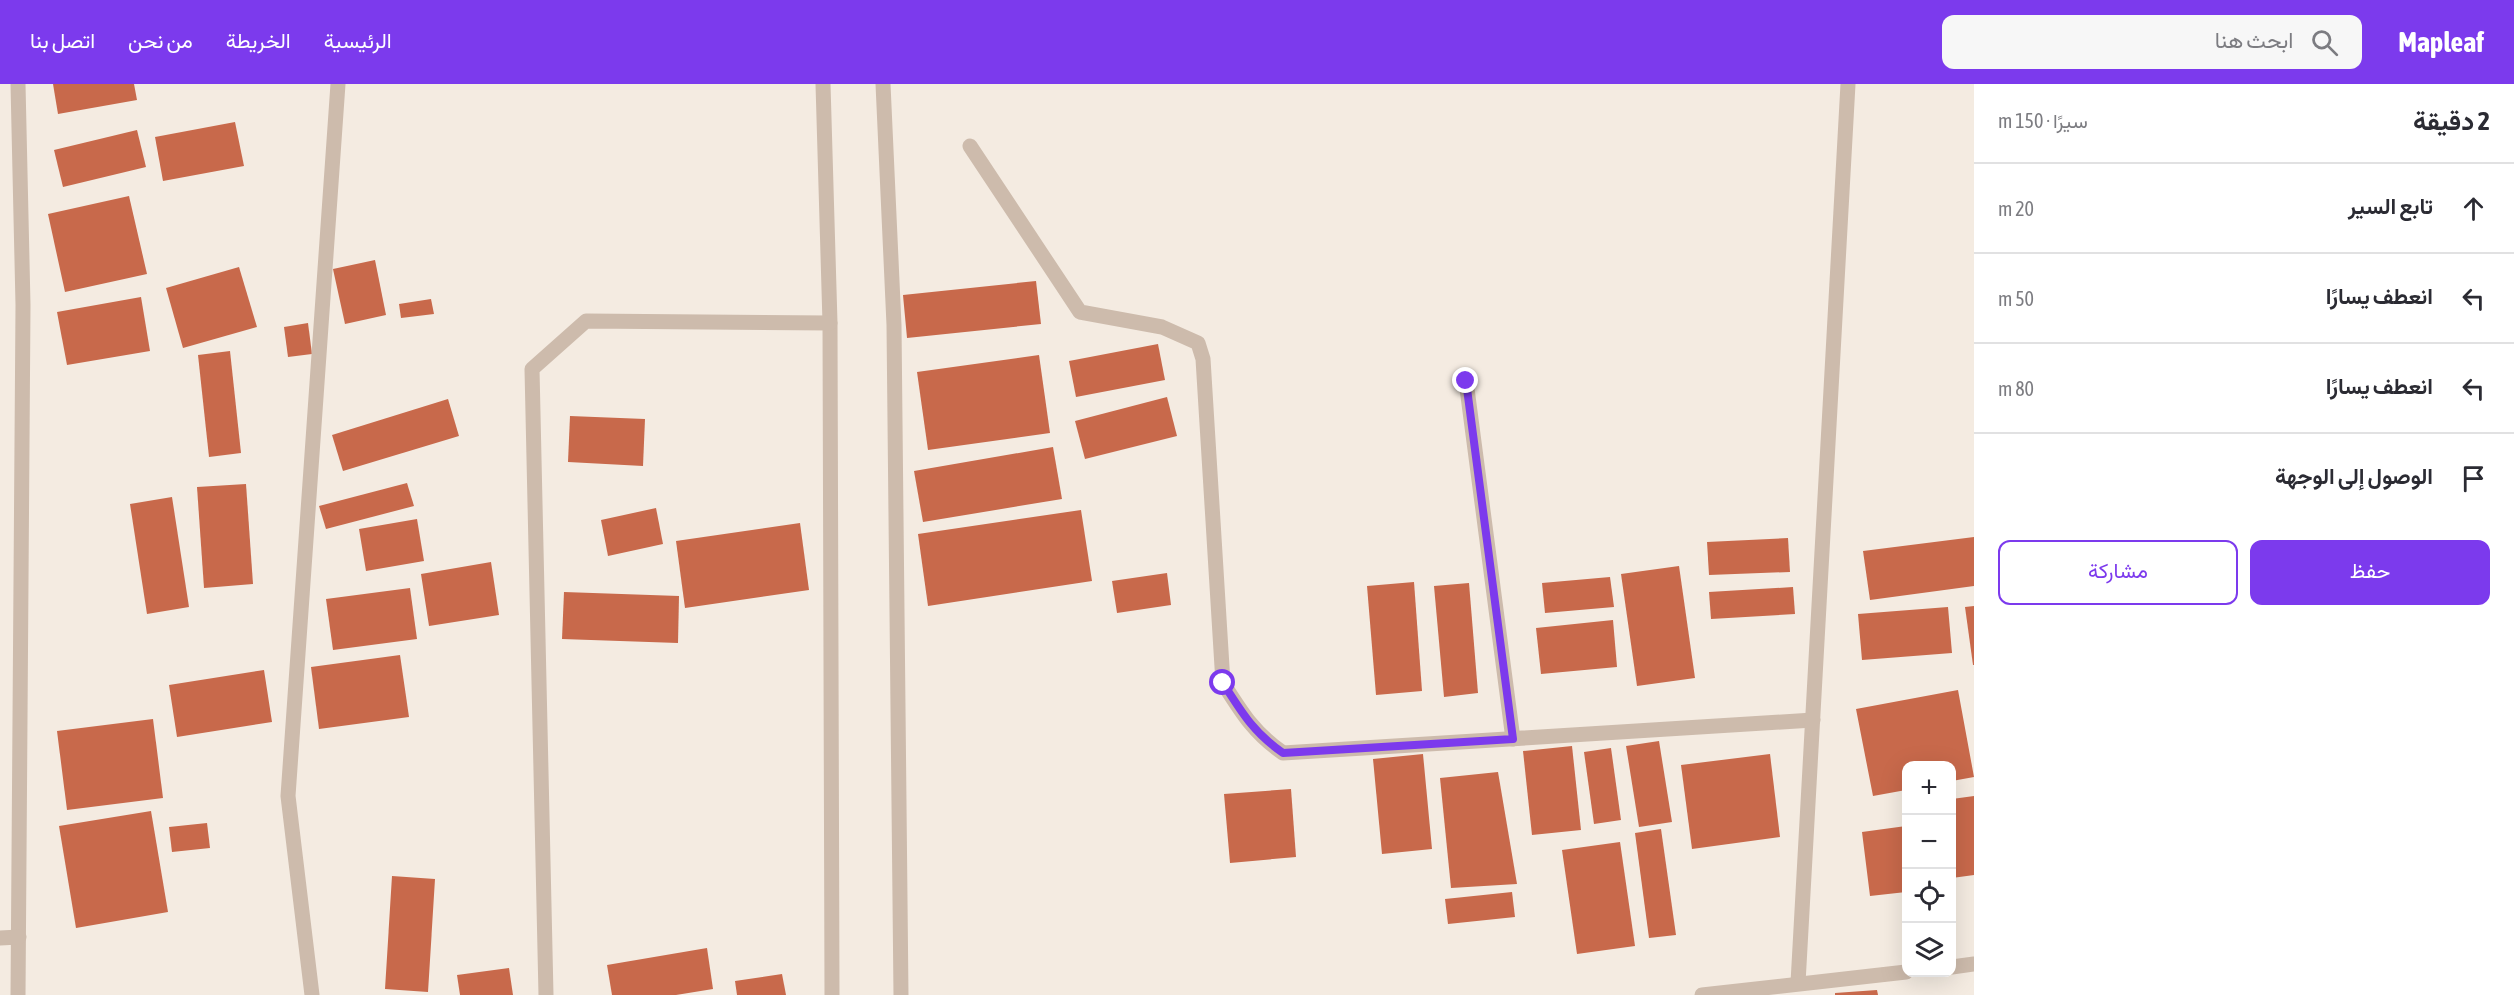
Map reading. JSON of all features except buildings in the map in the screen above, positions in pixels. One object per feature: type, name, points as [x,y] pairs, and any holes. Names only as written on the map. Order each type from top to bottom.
[{"type":"street","points":[[18,84],[23,305],[18,995]]},
{"type":"street","points":[[312,995],[288,796],[338,84]]},
{"type":"street","points":[[823,84],[830,323],[832,995]]},
{"type":"street","points":[[883,84],[894,325],[901,995]]},
{"type":"street","points":[[1798,983],[1848,84]]},
{"type":"street","points":[[970,146],[1080,312],[1162,327],[1198,343],[1203,359],[1223,683],[1247,722],[1263,740],[1283,753],[1813,720]]},
{"type":"street","points":[[546,995],[532,369],[586,321],[830,323]]},
{"type":"street","points":[[1466,381],[1513,739]]},
{"type":"street","points":[[0,938],[19,937]]},
{"type":"street","points":[[1956,966],[1974,964]]},
{"type":"street","points":[[1702,995],[1902,972]]},
{"type":"route","points":[[1223,683],[1247,722],[1263,740],[1283,753],[1513,739],[1466,381]]}]
